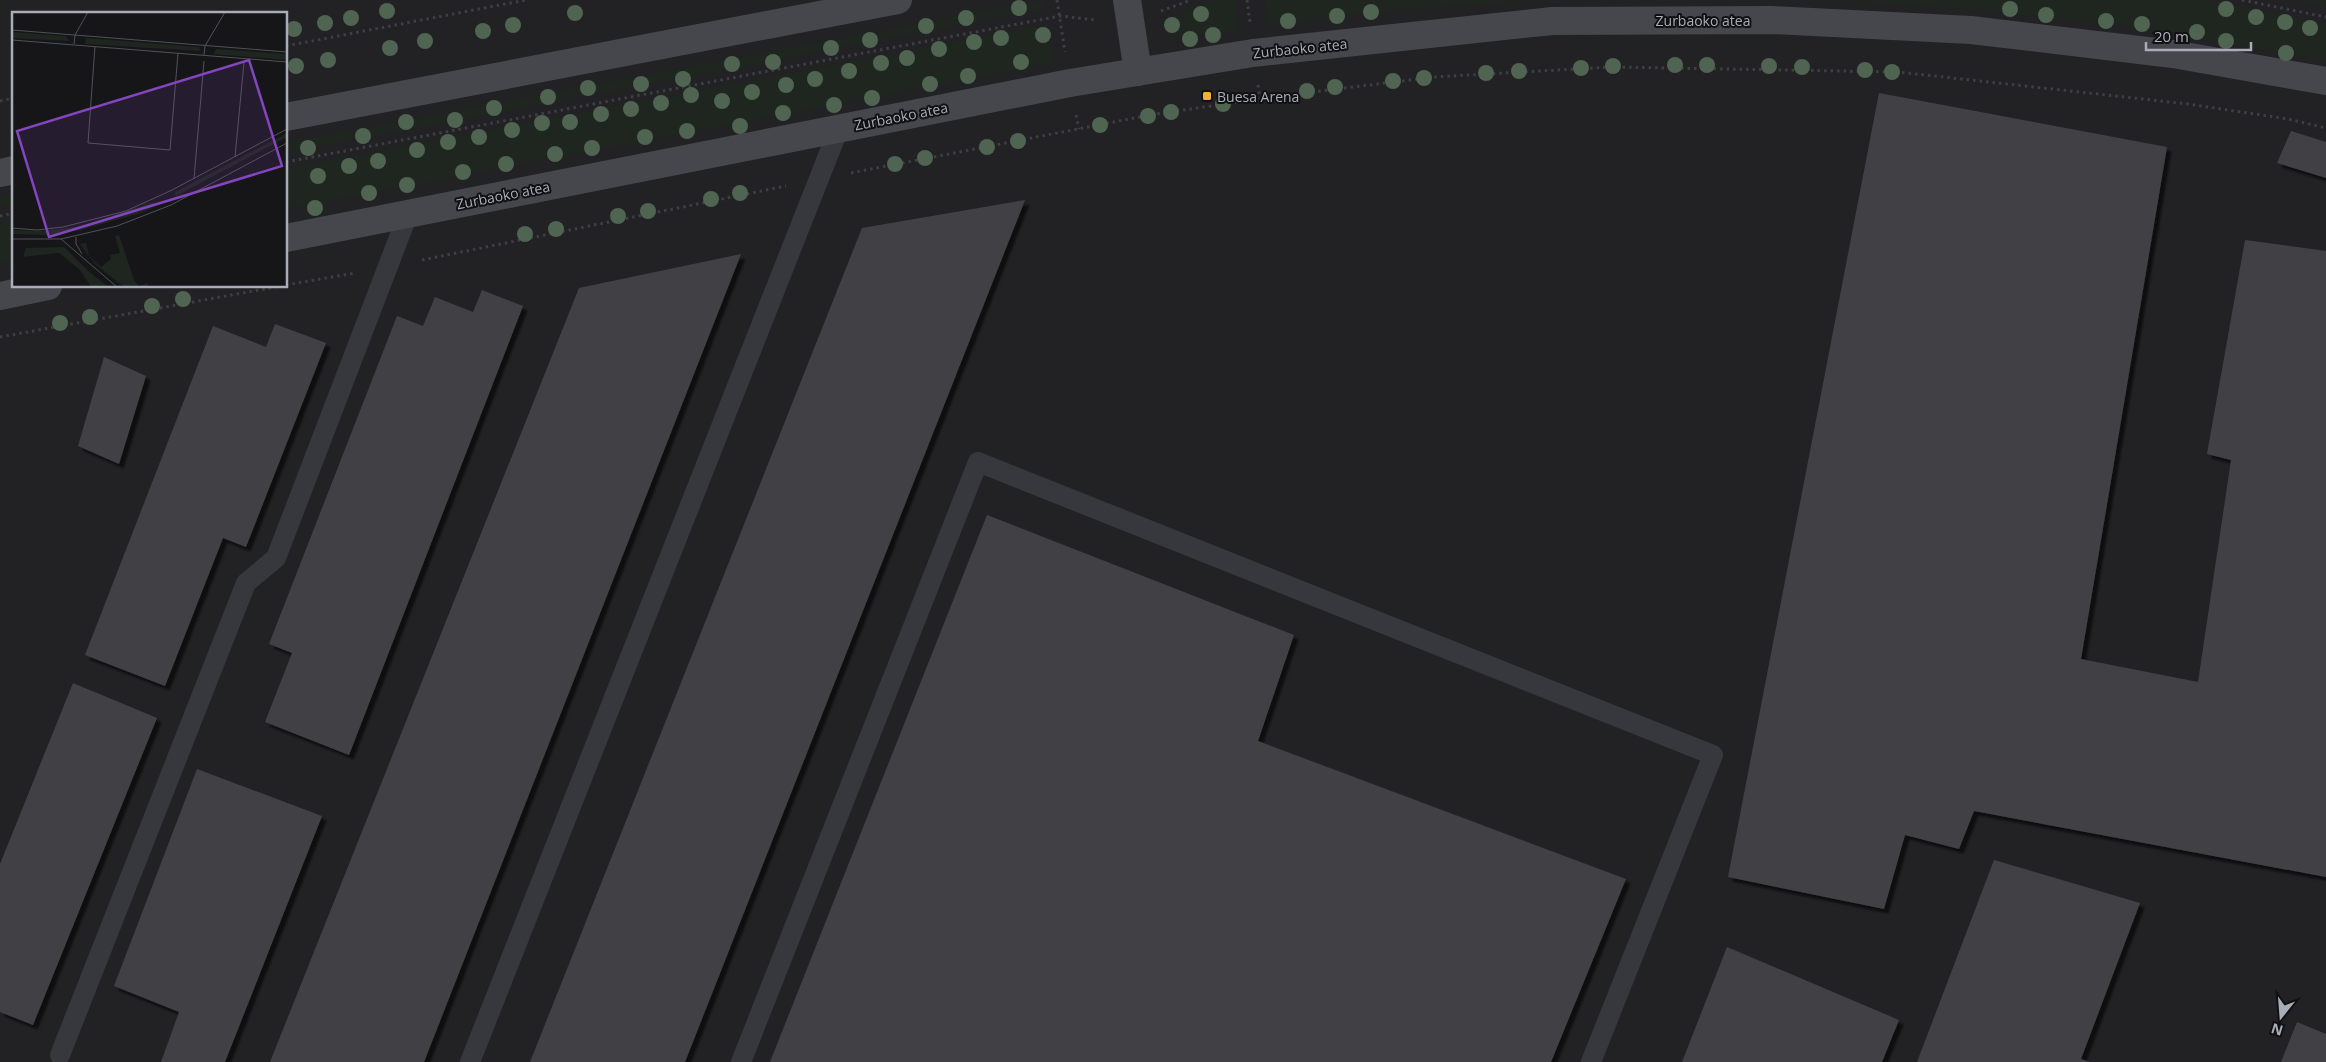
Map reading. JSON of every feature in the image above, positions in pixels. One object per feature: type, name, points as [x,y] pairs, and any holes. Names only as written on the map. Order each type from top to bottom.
[{"type":"street","points":[[288,118],[898,0]]},
{"type":"street","points":[[1128,11],[1138,72]]},
{"type":"street","name":"Zurbaoko atea","points":[[288,238],[839,128],[1138,72],[1254,53],[1552,22],[1772,20],[1971,30],[2173,54],[2326,81]]},
{"type":"street","points":[[0,296],[38,288]]},
{"type":"lane","points":[[470,1062],[839,128]]},
{"type":"lane","points":[[60,1055],[246,582],[276,558],[408,214]]},
{"type":"lane","points":[[741,1062],[978,462],[1713,755],[1591,1062]]},
{"type":"path","points":[[288,46],[526,0]]},
{"type":"path","points":[[288,162],[1060,16],[1128,11],[1191,0]]},
{"type":"path","points":[[2242,0],[2326,18]]},
{"type":"path","points":[[288,285],[387,267],[818,179],[1156,114],[1434,77],[1611,67],[1898,72],[2188,104],[2326,128]]},
{"type":"path","points":[[0,337],[270,288]]},
{"type":"shaded area","points":[[0,0],[2326,0],[2326,1062],[0,1062]]},
{"type":"shaded area","points":[[1043,0],[1045,9],[288,153],[288,143]]},
{"type":"shaded area","points":[[1215,0],[1235,0],[1239,31],[1185,38],[1175,35],[1162,21]]},
{"type":"shaded area","points":[[1265,0],[1544,0],[1379,11],[1267,27]]},
{"type":"shaded area","points":[[1839,0],[2208,0],[2326,24],[2326,61],[2118,25],[1989,11]]},
{"type":"shaded area","points":[[2291,0],[2325,0],[2326,8]]},
{"type":"shaded area","points":[[1048,24],[1054,63],[288,209],[288,169]]},
{"type":"shaded area","points":[[12,195],[12,204],[0,207],[0,198]]},
{"type":"shaded area","points":[[12,220],[12,261],[0,264],[0,223]]},
{"type":"building","points":[[1879,93],[2167,147],[2081,659],[2198,682],[2231,460],[2207,454],[2245,240],[2326,251],[2326,877],[1974,811],[1959,849],[1905,835],[1884,909],[1728,877]]},
{"type":"building","points":[[2291,131],[2326,142],[2326,178],[2277,163]]},
{"type":"building","points":[[1025,200],[685,1062],[530,1062],[862,228]]},
{"type":"building","points":[[741,254],[424,1062],[270,1062],[579,288]]},
{"type":"building","points":[[482,290],[523,306],[349,755],[265,722],[292,653],[269,644],[397,316],[423,326],[435,297],[473,312]]},
{"type":"building","points":[[275,324],[326,343],[246,547],[223,538],[165,686],[85,655],[213,326],[266,347]]},
{"type":"building","points":[[104,357],[146,376],[119,464],[78,446]]},
{"type":"building","points":[[987,515],[1294,635],[1258,741],[1626,879],[1551,1062],[770,1062]]},
{"type":"building","points":[[73,683],[157,718],[33,1025],[0,1012],[0,864]]},
{"type":"building","points":[[197,769],[322,816],[225,1062],[161,1062],[179,1012],[114,986]]},
{"type":"building","points":[[1994,860],[2140,903],[2081,1059],[2090,1062],[1917,1062]]},
{"type":"building","points":[[1727,947],[1899,1020],[1882,1062],[1682,1062]]},
{"type":"building","points":[[2297,1022],[2326,1034],[2326,1062],[2281,1062]]},
{"type":"place","name":"Buesa Arena","points":[[1207,96]]}]
